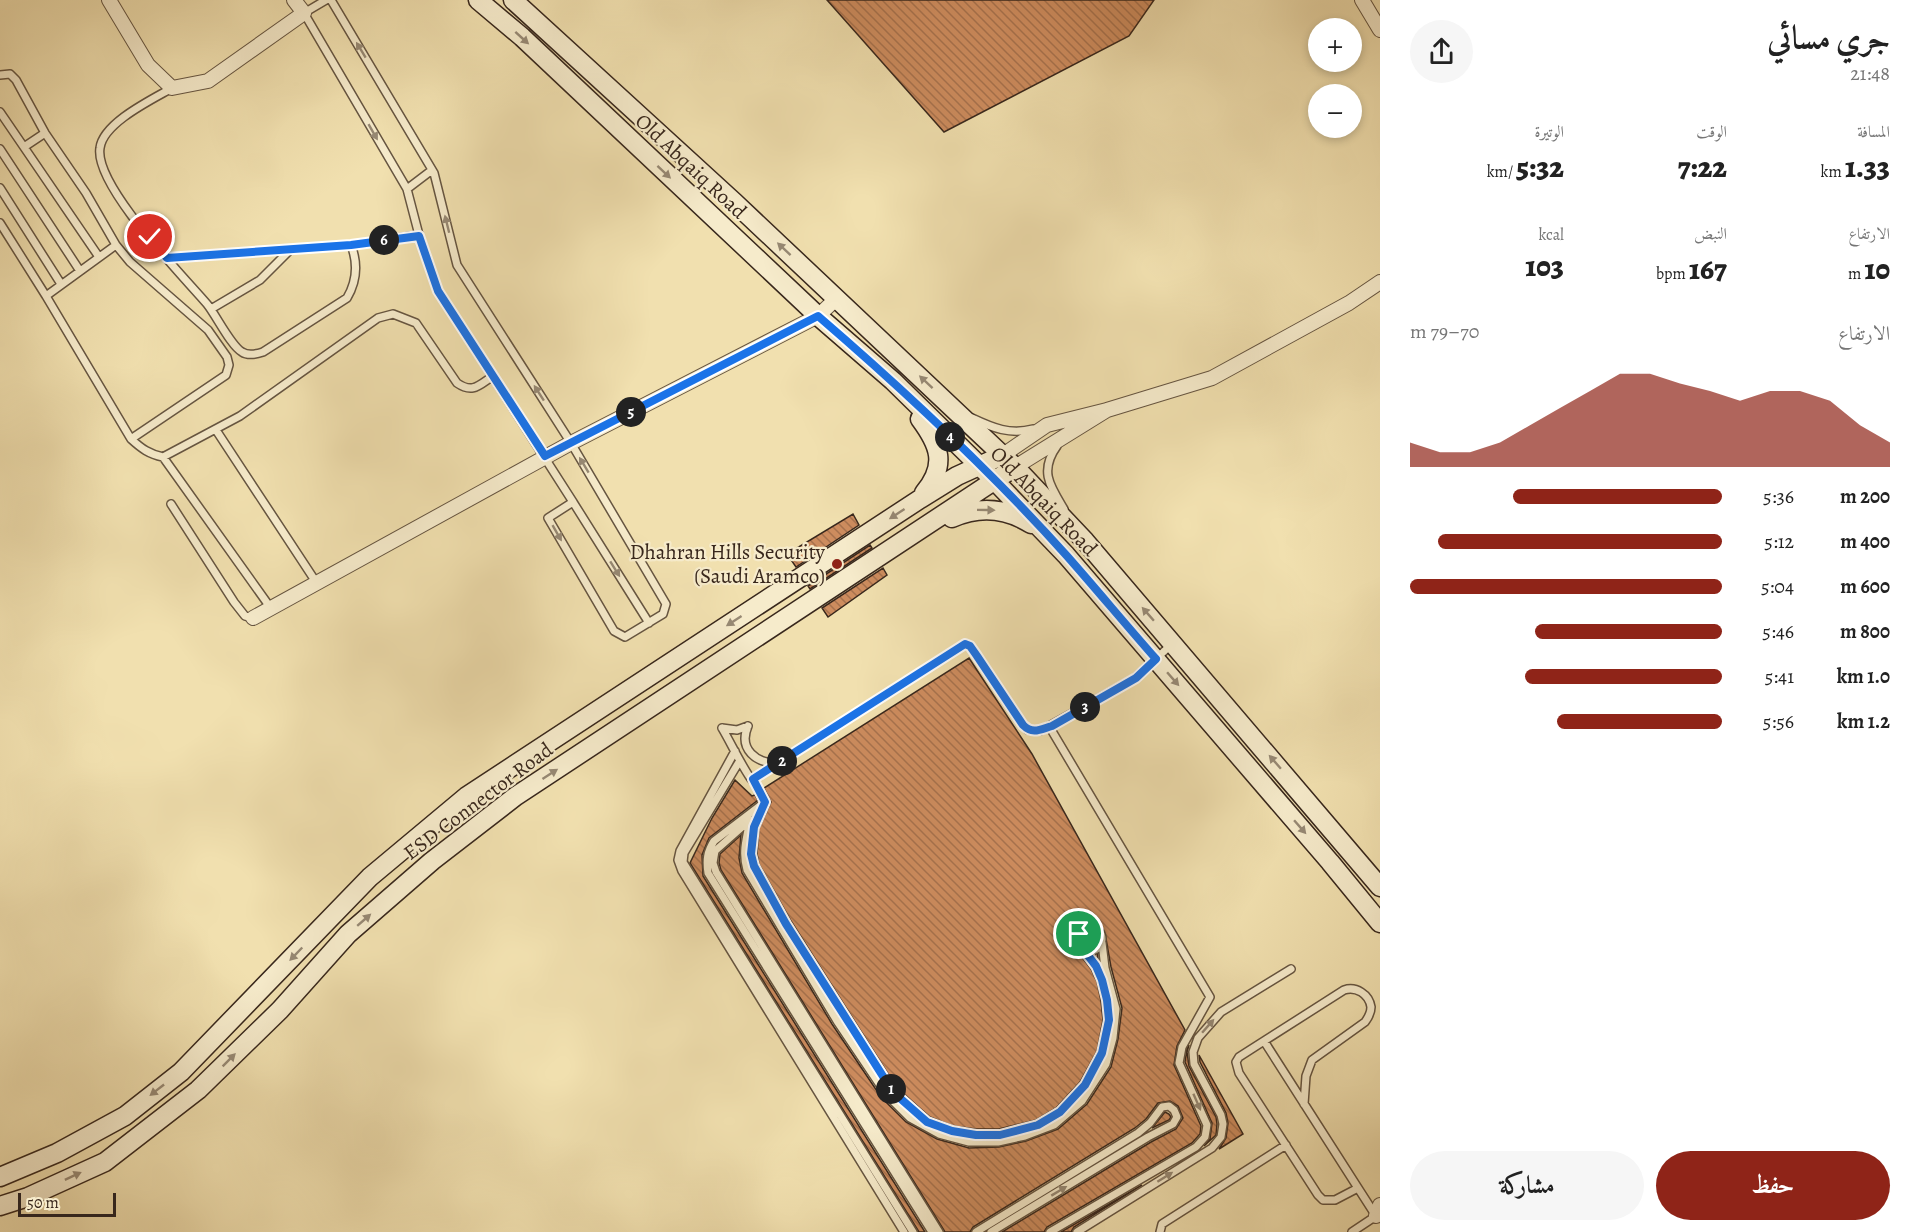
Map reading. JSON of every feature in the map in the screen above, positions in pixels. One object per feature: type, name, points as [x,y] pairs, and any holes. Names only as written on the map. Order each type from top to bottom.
[{"type":"main road","name":"Old Abqaiq Road","points":[[478,0],[522,37],[818,316],[893,381],[995,481],[1049,537],[1156,659],[1380,923]]},
{"type":"main road","name":"Old Abqaiq Road","points":[[513,0],[734,202],[1009,461],[1085,541],[1380,887]]},
{"type":"main road","points":[[893,381],[937,445],[938,469],[933,482],[920,498]]},
{"type":"main road","name":"ESD Connector Road","points":[[0,1177],[57,1153],[124,1116],[181,1072],[370,877],[467,796],[920,498],[957,476],[980,466],[1009,461]]},
{"type":"main road","name":"ESD Connector Road","points":[[0,1206],[28,1197],[105,1162],[198,1090],[279,1010],[348,934],[432,861],[516,796],[995,481],[1009,461]]},
{"type":"main road","points":[[912,535],[966,512],[994,510],[1029,522],[1049,537]]},
{"type":"main road","points":[[686,653],[700,675]]},
{"type":"street","points":[[110,0],[148,65],[172,88],[208,81],[304,13],[294,0]]},
{"type":"street","points":[[1362,0],[1380,30]]},
{"type":"street","points":[[1009,461],[1047,425],[1107,410],[1212,378],[1349,303],[1380,282]]},
{"type":"street","points":[[253,618],[571,442],[818,316],[837,298]]},
{"type":"street","points":[[1009,461],[1063,438],[1107,410]]},
{"type":"lane","points":[[326,0],[304,13],[406,189],[438,291],[649,622]]},
{"type":"lane","points":[[331,0],[434,173],[457,266],[571,442],[666,604],[663,614],[625,637],[614,631],[548,518],[573,502]]},
{"type":"lane","points":[[0,75],[10,74],[16,80],[45,133],[86,193],[116,245],[147,278],[208,330],[227,357],[229,365],[226,375],[131,439]]},
{"type":"lane","points":[[172,88],[119,121],[104,137],[99,149],[102,164],[113,188],[137,223],[212,309],[242,353],[263,352],[346,298],[352,288],[356,267],[351,245]]},
{"type":"lane","points":[[0,112],[99,257]]},
{"type":"lane","points":[[24,147],[45,133]]},
{"type":"lane","points":[[0,149],[3,159],[80,271]]},
{"type":"lane","points":[[406,189],[432,170]]},
{"type":"lane","points":[[0,188],[61,284]]},
{"type":"lane","points":[[0,223],[131,439],[142,450],[152,455],[164,457],[240,417],[378,318],[393,314],[416,323],[457,383],[465,388],[473,389],[493,376]]},
{"type":"lane","points":[[167,258],[351,245],[419,236]]},
{"type":"lane","points":[[46,296],[116,245]]},
{"type":"lane","points":[[212,309],[260,280],[291,249]]},
{"type":"lane","points":[[956,411],[1002,431],[1023,432],[1047,425]]},
{"type":"lane","points":[[216,430],[316,582]]},
{"type":"lane","points":[[1063,438],[1050,456],[1047,474],[1049,484],[1085,541]]},
{"type":"lane","points":[[164,457],[270,608]]},
{"type":"lane","points":[[171,504],[234,602],[245,616],[253,618]]},
{"type":"lane","points":[[753,779],[965,644],[970,646],[1028,730],[1040,731],[1136,678],[1173,644]]},
{"type":"lane","points":[[765,802],[753,779],[739,762],[722,728],[737,730],[748,726],[745,738],[753,757],[771,764],[779,763]]},
{"type":"lane","points":[[1049,726],[1210,997],[1182,1047],[1179,1063],[1207,1125],[1205,1137],[1196,1148],[1050,1232]]},
{"type":"lane","points":[[735,751],[680,851],[678,860],[682,871],[904,1232]]},
{"type":"lane","points":[[739,762],[684,853],[683,862],[913,1232]]},
{"type":"lane","points":[[765,802],[750,821],[715,851],[713,863],[716,872],[939,1232]]},
{"type":"lane","points":[[750,821],[744,857],[747,870],[837,1021],[886,1094],[910,1119],[939,1134],[969,1142],[998,1142],[1026,1136],[1054,1125],[1082,1101],[1106,1064],[1113,1038],[1116,1009],[1105,968],[1103,938],[1097,928],[1087,927],[1079,934],[1078,940],[1096,966],[1102,980],[1109,1020],[1102,1053],[1085,1085],[1060,1112],[1038,1125],[1000,1135],[976,1135],[927,1122],[893,1092],[786,924],[754,866],[751,854],[754,827],[765,802]]},
{"type":"lane","points":[[765,802],[714,841],[708,850],[706,861],[708,873],[932,1232]]},
{"type":"lane","points":[[1083,949],[1094,951],[1099,949],[1102,943]]},
{"type":"lane","points":[[1077,1232],[1212,1148],[1221,1137],[1223,1125],[1221,1115],[1194,1064],[1193,1052],[1198,1038],[1221,1012],[1291,969]]},
{"type":"lane","points":[[1304,1104],[1306,1076],[1312,1060],[1365,1022],[1370,1015],[1371,1007],[1365,996],[1358,990],[1351,988],[1344,990],[1239,1057],[1236,1062],[1236,1067],[1323,1200],[1335,1200],[1358,1188]]},
{"type":"lane","points":[[1264,1041],[1358,1188],[1379,1212],[1352,1232]]},
{"type":"lane","points":[[976,1232],[1138,1133],[1150,1123],[1162,1107],[1169,1106],[1174,1110],[1177,1117],[1173,1124],[991,1232]]},
{"type":"lane","points":[[1160,1232],[1162,1224],[1286,1145]]},
{"type":"building","points":[[827,0],[1154,0],[1129,36],[944,132]]},
{"type":"building","points":[[853,514],[859,525],[796,567],[787,554]]},
{"type":"building","points":[[870,545],[872,548],[810,589],[808,586]]},
{"type":"building","points":[[883,568],[887,575],[828,617],[822,608]]},
{"type":"building","points":[[969,658],[1032,754],[1185,1030],[1177,1046],[1174,1065],[1201,1126],[1200,1134],[1192,1143],[1047,1227],[1044,1232],[1002,1232],[1176,1129],[1183,1118],[1178,1106],[1170,1101],[1158,1103],[1146,1119],[1135,1128],[973,1227],[970,1232],[945,1232],[721,870],[719,863],[720,854],[741,835],[739,858],[742,873],[832,1024],[881,1097],[906,1122],[937,1139],[969,1148],[999,1147],[1026,1141],[1058,1129],[1087,1104],[1111,1067],[1122,1008],[1106,939],[1101,938],[1097,941],[1098,960],[1086,944],[1080,944],[1078,947],[1078,952],[1091,969],[1097,982],[1103,1020],[1097,1051],[1080,1082],[1056,1108],[1036,1120],[999,1129],[953,1126],[930,1117],[897,1088],[791,921],[759,864],[757,854],[759,828],[771,802],[764,788]]},
{"type":"building","points":[[735,780],[752,796],[755,795],[758,800],[709,838],[702,855],[703,876],[925,1232],[919,1232],[690,863],[712,818]]},
{"type":"building","points":[[1189,1045],[1187,1052],[1189,1066],[1216,1117],[1216,1135],[1204,1146],[1210,1139],[1212,1123],[1185,1062],[1187,1049]]},
{"type":"building","points":[[1199,1055],[1243,1134],[1219,1149],[1226,1138],[1228,1123],[1226,1113],[1200,1062]]},
{"type":"building","points":[[1165,1112],[1171,1117],[1169,1120],[1152,1128]]},
{"type":"building","points":[[1142,1185],[1074,1227],[1071,1232],[1061,1232]]},
{"type":"place","name":"Dhahran Hills Security (Saudi Aramco)","points":[[837,564]]},
{"type":"route","points":[[150,237],[167,258],[351,245],[419,236],[438,291],[545,456],[818,316],[893,381],[995,481],[1066,555],[1156,659],[1136,678],[1052,726],[1040,731],[1032,731],[1023,725],[970,646],[965,644],[753,779],[765,802],[754,827],[751,854],[754,866],[786,924],[893,1092],[927,1122],[952,1131],[976,1135],[1000,1135],[1038,1125],[1060,1112],[1085,1085],[1102,1053],[1109,1020],[1102,980],[1096,966],[1080,945],[1079,934]]}]
